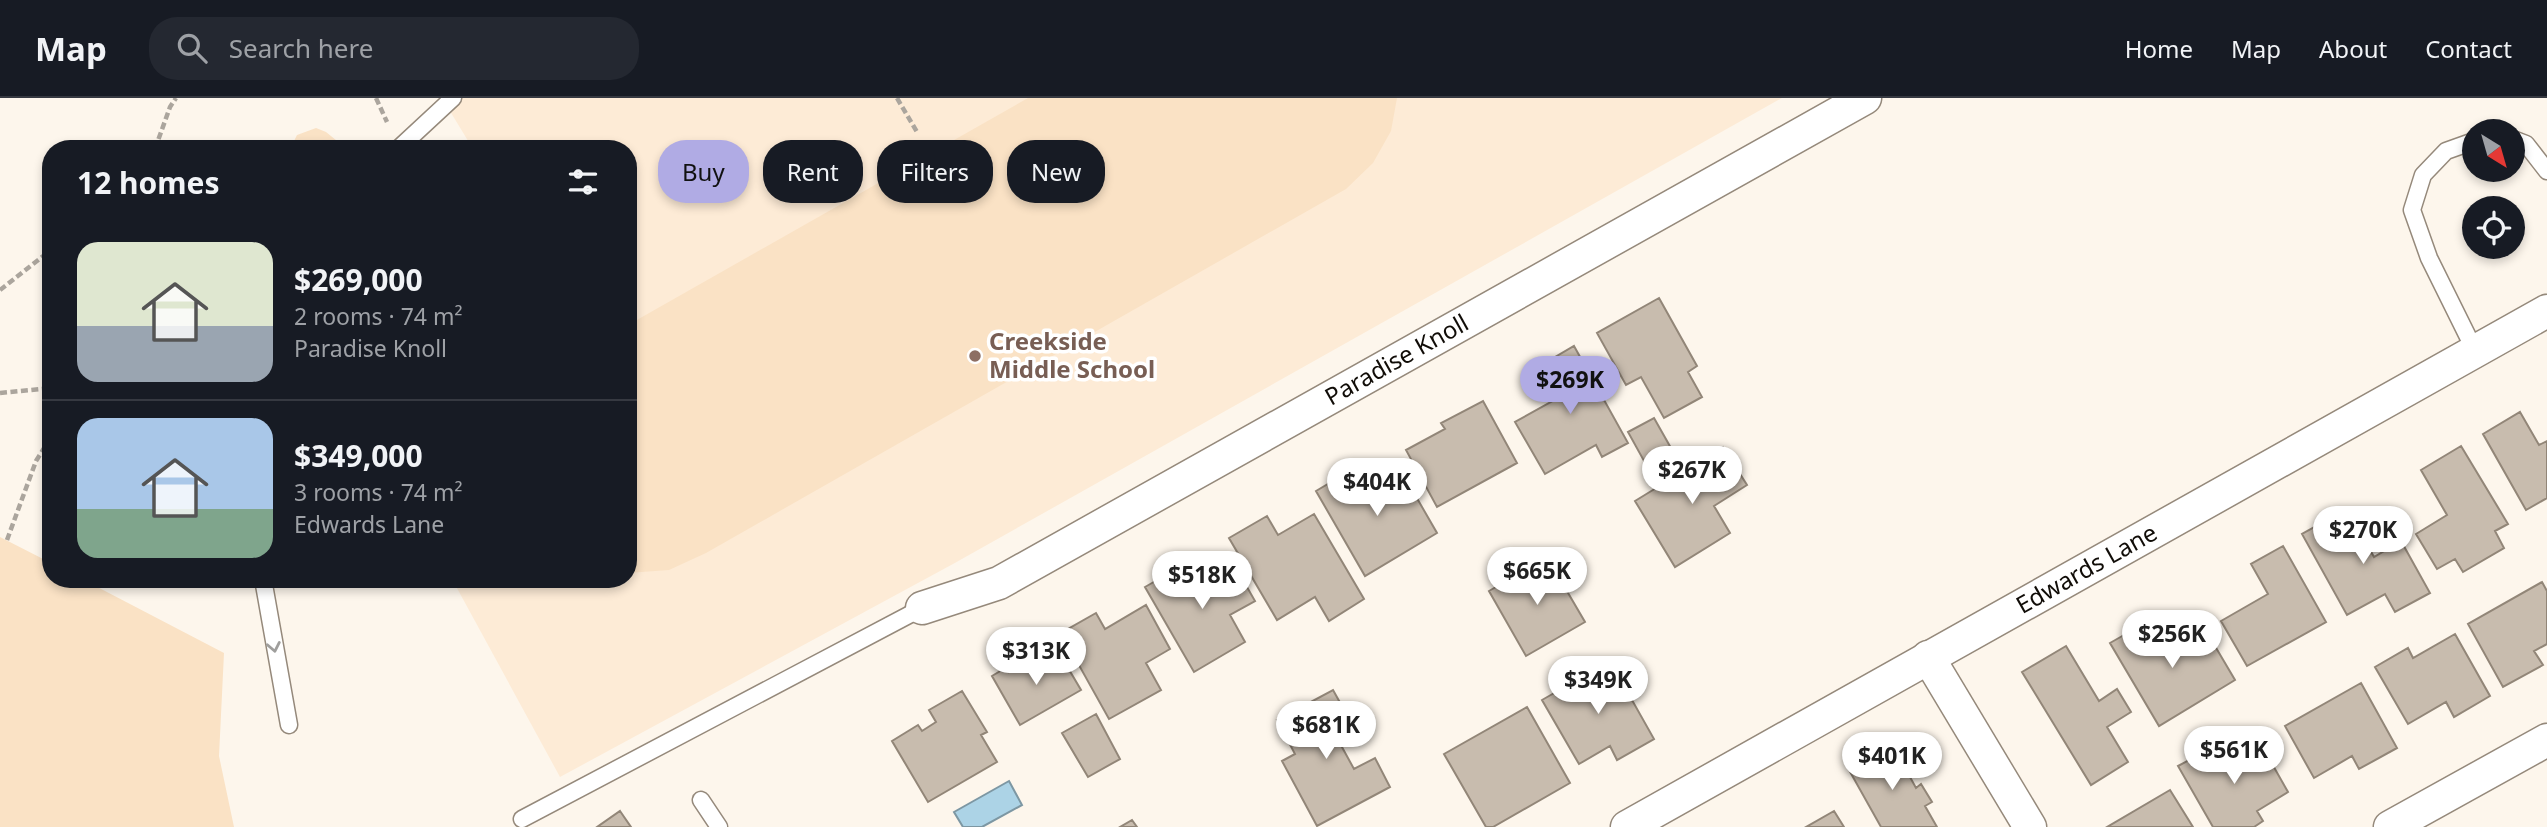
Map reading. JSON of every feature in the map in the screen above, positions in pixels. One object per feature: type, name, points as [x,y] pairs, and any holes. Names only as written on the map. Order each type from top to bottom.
[{"type":"street","name":"Paradise Knoll","points":[[922,608],[999,583],[1865,98]]},
{"type":"street","name":"Edwards Lane","points":[[1627,827],[2547,311]]},
{"type":"street","points":[[1928,657],[2030,827]]},
{"type":"street","points":[[2390,827],[2547,740]]},
{"type":"lane","points":[[408,140],[453,98]]},
{"type":"lane","points":[[2525,144],[2547,171]]},
{"type":"lane","points":[[2462,145],[2446,151],[2423,175],[2412,209],[2429,258],[2475,351]]},
{"type":"lane","points":[[265,588],[289,724]]},
{"type":"lane","points":[[522,819],[922,608]]},
{"type":"lane","points":[[701,800],[719,827]]},
{"type":"path","points":[[158,140],[176,98]]},
{"type":"path","points":[[897,98],[917,132]]},
{"type":"path","points":[[0,290],[42,257]]},
{"type":"path","points":[[0,393],[42,389]]},
{"type":"path","points":[[7,540],[42,451]]},
{"type":"shaded area","name":"Creekside Middle School","points":[[442,98],[1782,98],[953,564],[560,777],[457,588],[637,588],[637,140],[468,140]]},
{"type":"shaded area","points":[[1028,98],[1397,98],[1391,131],[1373,163],[1346,189],[706,553],[669,570],[637,572],[637,320],[843,203],[863,203],[863,192],[877,184],[877,203],[993,203],[993,140],[954,140]]},
{"type":"shaded area","points":[[316,128],[336,140],[294,140],[297,135]]},
{"type":"shaded area","points":[[0,537],[42,558],[42,588],[99,588],[224,653],[219,756],[234,827],[0,827]]},
{"type":"water","points":[[1009,781],[1022,805],[982,827],[963,827],[954,812]]},
{"type":"building","points":[[1659,298],[1697,366],[1688,372],[1702,397],[1664,418],[1641,377],[1626,385],[1597,333]]},
{"type":"building","points":[[1574,346],[1628,443],[1602,457],[1596,445],[1545,474],[1515,422],[1556,399],[1538,367]]},
{"type":"building","points":[[1483,401],[1517,463],[1437,507],[1406,450],[1445,429],[1441,423]]},
{"type":"building","points":[[2520,412],[2539,445],[2547,441],[2547,498],[2526,510],[2483,434]]},
{"type":"building","points":[[1654,418],[1680,464],[1654,479],[1628,432]]},
{"type":"building","points":[[2461,446],[2508,524],[2495,531],[2504,548],[2463,572],[2455,559],[2437,569],[2416,534],[2447,515],[2421,470]]},
{"type":"building","points":[[1723,447],[1747,485],[1714,506],[1730,533],[1675,567],[1635,501]]},
{"type":"building","points":[[1399,467],[1437,533],[1365,576],[1316,491],[1350,471],[1360,489]]},
{"type":"building","points":[[2347,509],[2374,557],[2401,541],[2430,593],[2395,612],[2385,594],[2347,615],[2302,534]]},
{"type":"building","points":[[1314,514],[1364,599],[1329,621],[1315,597],[1277,620],[1229,538],[1267,516],[1278,535]]},
{"type":"building","points":[[2283,546],[2326,622],[2247,666],[2221,621],[2268,594],[2251,564]]},
{"type":"building","points":[[1547,557],[1585,622],[1526,656],[1489,591]]},
{"type":"building","points":[[1231,559],[1255,601],[1230,615],[1245,642],[1194,672],[1145,587],[1180,567],[1189,583]]},
{"type":"building","points":[[2542,582],[2547,591],[2547,644],[2534,651],[2543,665],[2503,687],[2468,624]]},
{"type":"building","points":[[1146,605],[1170,649],[1146,663],[1161,690],[1109,719],[1061,633],[1096,613],[1105,629]]},
{"type":"building","points":[[2145,623],[2160,648],[2202,624],[2235,680],[2159,726],[2110,643]]},
{"type":"building","points":[[2455,634],[2490,696],[2454,717],[2446,702],[2408,724],[2375,667],[2408,648],[2413,658]]},
{"type":"building","points":[[2066,646],[2099,701],[2117,689],[2131,712],[2107,727],[2128,762],[2091,785],[2022,672]]},
{"type":"building","points":[[1058,651],[1081,690],[1020,725],[992,676],[1007,667],[1009,672],[1022,664],[1025,670]]},
{"type":"building","points":[[1610,661],[1654,739],[1617,760],[1610,746],[1579,764],[1542,700]]},
{"type":"building","points":[[2361,683],[2397,748],[2359,769],[2352,756],[2314,778],[2285,726]]},
{"type":"building","points":[[1333,690],[1348,717],[1331,727],[1354,769],[1375,758],[1390,787],[1317,826],[1282,761],[1295,754],[1277,720]]},
{"type":"building","points":[[962,691],[987,732],[981,735],[997,762],[928,802],[892,741],[918,725],[922,731],[936,722],[929,710]]},
{"type":"building","points":[[1527,707],[1570,783],[1493,827],[1486,827],[1444,754]]},
{"type":"building","points":[[1096,714],[1120,759],[1088,777],[1062,733]]},
{"type":"building","points":[[2258,739],[2288,792],[2257,811],[2263,821],[2254,827],[2213,827],[2178,766],[2206,751],[2214,765]]},
{"type":"building","points":[[1893,746],[1916,788],[1921,784],[1932,802],[1925,806],[1937,827],[1881,827],[1849,770]]},
{"type":"building","points":[[2170,790],[2193,827],[2107,827]]},
{"type":"building","points":[[620,811],[631,827],[597,827]]},
{"type":"building","points":[[1834,811],[1844,827],[1806,827]]},
{"type":"building","points":[[1132,820],[1137,827],[1120,827]]},
{"type":"place","name":"Creekside Middle School","points":[[975,356]]}]
